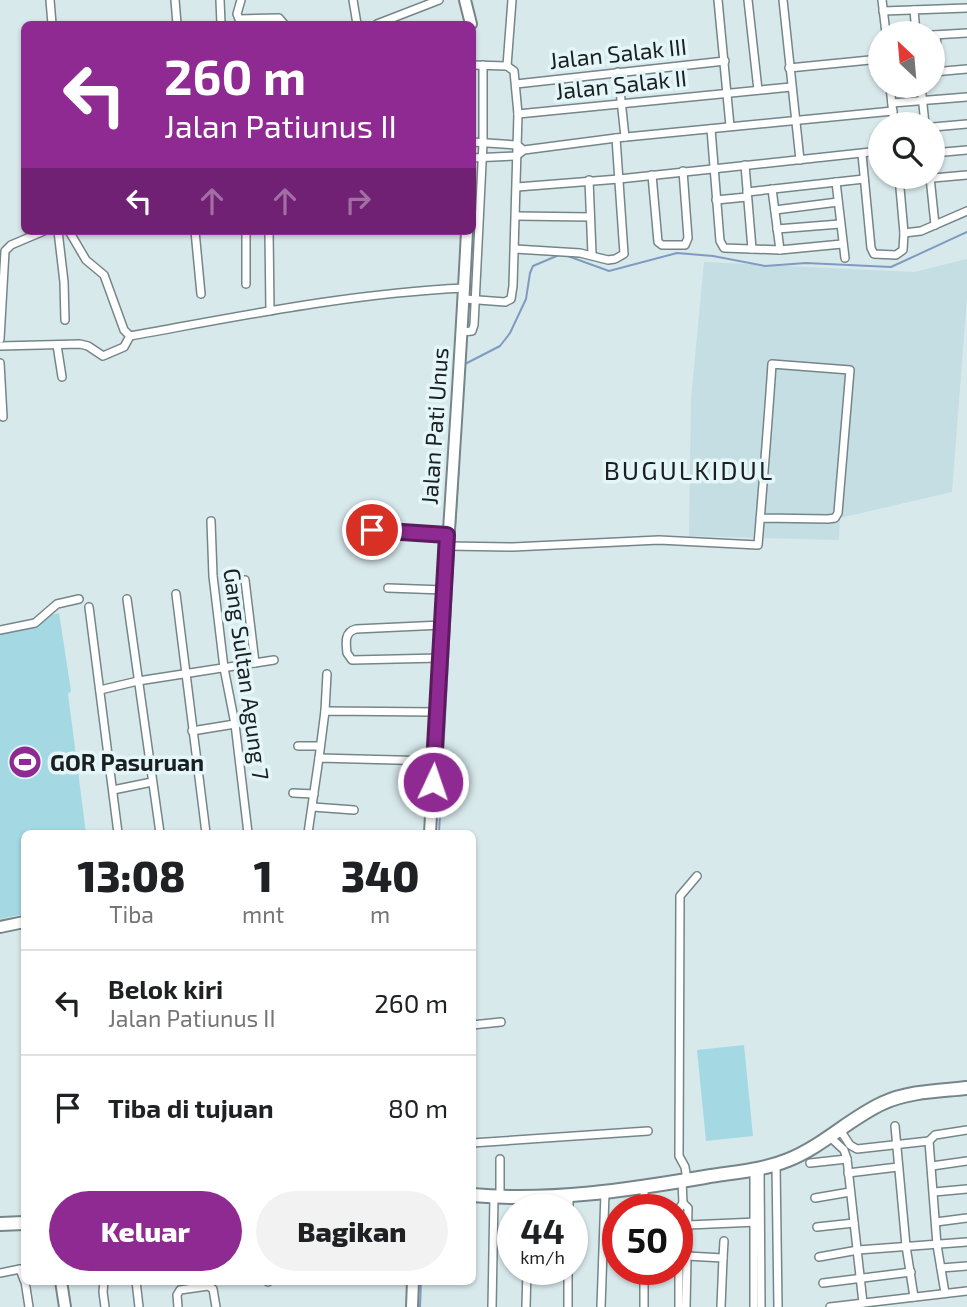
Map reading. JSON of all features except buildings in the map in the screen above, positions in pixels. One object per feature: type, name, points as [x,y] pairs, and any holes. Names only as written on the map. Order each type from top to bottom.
[{"type":"highway","points":[[587,1194],[644,1189],[757,1170],[809,1150],[886,1101],[912,1094],[967,1088]]},
{"type":"highway","points":[[476,1195],[497,1197]]},
{"type":"highway","points":[[0,1224],[21,1223]]},
{"type":"main road","points":[[465,0],[470,21]]},
{"type":"main road","name":"Jalan Pati Unus","points":[[430,830],[444,590],[469,297],[467,235]]},
{"type":"main road","points":[[0,927],[21,923]]},
{"type":"main road","points":[[62,1285],[65,1307]]},
{"type":"main road","points":[[412,1307],[413,1285]]},
{"type":"street","points":[[50,0],[52,21]]},
{"type":"street","points":[[175,0],[177,21]]},
{"type":"street","points":[[220,0],[221,21]]},
{"type":"street","points":[[241,0],[237,14],[239,19],[278,18],[281,21]]},
{"type":"street","points":[[353,0],[356,21]]},
{"type":"street","points":[[385,21],[439,0]]},
{"type":"street","points":[[507,66],[512,0]]},
{"type":"street","points":[[718,0],[730,126]]},
{"type":"street","points":[[748,0],[758,90]]},
{"type":"street","points":[[783,0],[800,160]]},
{"type":"street","points":[[882,0],[884,21]]},
{"type":"street","points":[[883,12],[967,8]]},
{"type":"street","points":[[914,10],[915,21]]},
{"type":"street","points":[[945,34],[967,33]]},
{"type":"street","name":"Jalan Salak III","points":[[516,84],[725,61]]},
{"type":"street","points":[[789,68],[868,61]]},
{"type":"street","points":[[0,346],[88,346],[103,356],[127,342],[270,310],[423,290],[505,302],[510,299],[516,216],[516,156],[521,148],[516,84],[513,69],[507,66],[477,65],[477,158],[516,156]]},
{"type":"street","points":[[945,70],[967,69]]},
{"type":"street","points":[[514,249],[592,254],[608,260],[615,260],[624,254],[618,72]]},
{"type":"street","name":"Jalan Salak II","points":[[518,114],[791,87]]},
{"type":"street","points":[[477,143],[521,148],[795,121],[923,101],[967,97]]},
{"type":"street","points":[[891,98],[893,112]]},
{"type":"street","points":[[923,98],[924,112]]},
{"type":"street","points":[[945,126],[967,124]]},
{"type":"street","points":[[711,129],[716,200],[722,245],[726,249],[780,250],[842,244]]},
{"type":"street","points":[[945,152],[967,150]]},
{"type":"street","points":[[517,187],[868,153]]},
{"type":"street","points":[[862,154],[872,253],[900,254],[903,250],[900,189]]},
{"type":"street","points":[[745,165],[752,249]]},
{"type":"street","points":[[652,175],[658,242],[662,245],[685,245],[683,171]]},
{"type":"street","points":[[945,176],[967,175]]},
{"type":"street","points":[[716,200],[772,189],[864,179]]},
{"type":"street","points":[[589,180],[592,254]]},
{"type":"street","points":[[836,182],[845,258]]},
{"type":"street","points":[[772,189],[780,250]]},
{"type":"street","points":[[931,189],[935,225]]},
{"type":"street","points":[[775,210],[838,202]]},
{"type":"street","points":[[904,233],[920,231],[967,211]]},
{"type":"street","points":[[516,216],[590,217]]},
{"type":"street","points":[[777,229],[840,224]]},
{"type":"street","points":[[0,244],[11,245],[35,235]]},
{"type":"street","points":[[58,235],[65,320]]},
{"type":"street","points":[[71,235],[86,260],[104,275],[127,342]]},
{"type":"street","points":[[195,235],[201,294]]},
{"type":"street","points":[[246,235],[246,284]]},
{"type":"street","points":[[269,235],[270,310]]},
{"type":"street","points":[[469,297],[473,235]]},
{"type":"street","points":[[0,339],[4,254],[11,245]]},
{"type":"street","points":[[57,345],[62,377]]},
{"type":"street","points":[[0,363],[3,417]]},
{"type":"street","points":[[348,536],[369,540],[372,530],[385,530],[450,544],[659,540],[758,545],[760,518],[772,364],[850,370],[838,513],[835,518],[760,518]]},
{"type":"street","name":"Gang Sultan Agung 7","points":[[211,521],[213,576],[248,830]]},
{"type":"street","points":[[245,580],[254,663]]},
{"type":"street","points":[[388,588],[444,590]]},
{"type":"street","points":[[176,594],[206,830]]},
{"type":"street","points":[[0,630],[35,623],[57,604],[79,599]]},
{"type":"street","points":[[127,599],[160,830]]},
{"type":"street","points":[[89,607],[118,830]]},
{"type":"street","points":[[440,658],[352,660],[347,653],[347,636],[356,629],[442,625]]},
{"type":"street","points":[[100,690],[138,681],[274,660]]},
{"type":"street","points":[[309,830],[325,711],[327,674]]},
{"type":"street","points":[[325,711],[437,712]]},
{"type":"street","points":[[192,731],[235,724]]},
{"type":"street","points":[[298,746],[320,746]]},
{"type":"street","points":[[319,758],[434,761]]},
{"type":"street","points":[[113,790],[152,782]]},
{"type":"street","points":[[293,793],[314,794]]},
{"type":"street","points":[[313,807],[354,810]]},
{"type":"street","points":[[684,1194],[685,1167],[679,1156],[680,896],[697,876]]},
{"type":"street","points":[[476,1024],[501,1021]]},
{"type":"street","points":[[895,1126],[905,1246],[914,1297]]},
{"type":"street","points":[[835,1133],[847,1148],[858,1149],[929,1141],[935,1135],[967,1130]]},
{"type":"street","points":[[476,1143],[648,1131]]},
{"type":"street","points":[[835,1133],[847,1148],[863,1303]]},
{"type":"street","points":[[929,1141],[937,1245],[945,1293]]},
{"type":"street","points":[[497,1194],[500,1159]]},
{"type":"street","points":[[810,1163],[847,1159]]},
{"type":"street","points":[[932,1166],[967,1161]]},
{"type":"street","points":[[776,1164],[778,1307]]},
{"type":"street","points":[[848,1173],[898,1167]]},
{"type":"street","points":[[754,1307],[757,1170]]},
{"type":"street","points":[[644,1189],[644,1194]]},
{"type":"street","points":[[934,1192],[967,1189]]},
{"type":"street","points":[[815,1198],[850,1192]]},
{"type":"street","points":[[601,1307],[605,1193]]},
{"type":"street","points":[[492,1307],[497,1197]]},
{"type":"street","points":[[936,1222],[967,1218]]},
{"type":"street","points":[[693,1225],[757,1222]]},
{"type":"street","points":[[817,1227],[854,1223]]},
{"type":"street","points":[[720,1307],[724,1241]]},
{"type":"street","points":[[819,1257],[858,1250],[967,1242]]},
{"type":"street","points":[[693,1256],[723,1258]]},
{"type":"street","points":[[757,1261],[761,1307]]},
{"type":"street","points":[[941,1268],[967,1266]]},
{"type":"street","points":[[0,1273],[21,1270]]},
{"type":"street","points":[[823,1283],[911,1272]]},
{"type":"street","points":[[25,1285],[29,1307]]},
{"type":"street","points":[[104,1285],[105,1307]]},
{"type":"street","points":[[136,1285],[139,1307]]},
{"type":"street","points":[[178,1307],[177,1292],[190,1285]]},
{"type":"street","points":[[199,1285],[212,1287],[216,1307]]},
{"type":"street","points":[[526,1307],[527,1285]]},
{"type":"street","points":[[568,1285],[568,1307]]},
{"type":"street","points":[[644,1285],[644,1307]]},
{"type":"street","points":[[679,1307],[681,1285]]},
{"type":"street","points":[[685,1285],[687,1307]]},
{"type":"street","points":[[830,1307],[967,1291]]},
{"type":"shaded area","points":[[967,259],[967,297],[952,492],[840,518],[839,540],[689,536],[691,399],[704,262],[914,272]]},
{"type":"shaded area","name":"GOR Pasuruan","points":[[59,613],[71,691],[68,694],[86,830],[21,830],[21,915],[0,919],[0,628]]},
{"type":"shaded area","points":[[744,1045],[753,1136],[706,1141],[697,1050]]},
{"type":"waterway","points":[[565,255],[609,271],[677,253],[713,256],[765,266],[806,263],[891,267],[967,232]]},
{"type":"waterway","points":[[465,364],[500,346],[510,333],[526,299],[533,266],[559,255]]},
{"type":"waterway","points":[[454,542],[459,464]]},
{"type":"waterway","points":[[439,830],[454,547]]},
{"type":"waterway","points":[[420,1307],[421,1285]]},
{"type":"place","name":"GOR Pasuruan","points":[[25,762]]},
{"type":"district","name":"BUGULKIDUL","points":[[689,469]]},
{"type":"route","points":[[372,530],[447,535],[433,782]]}]
